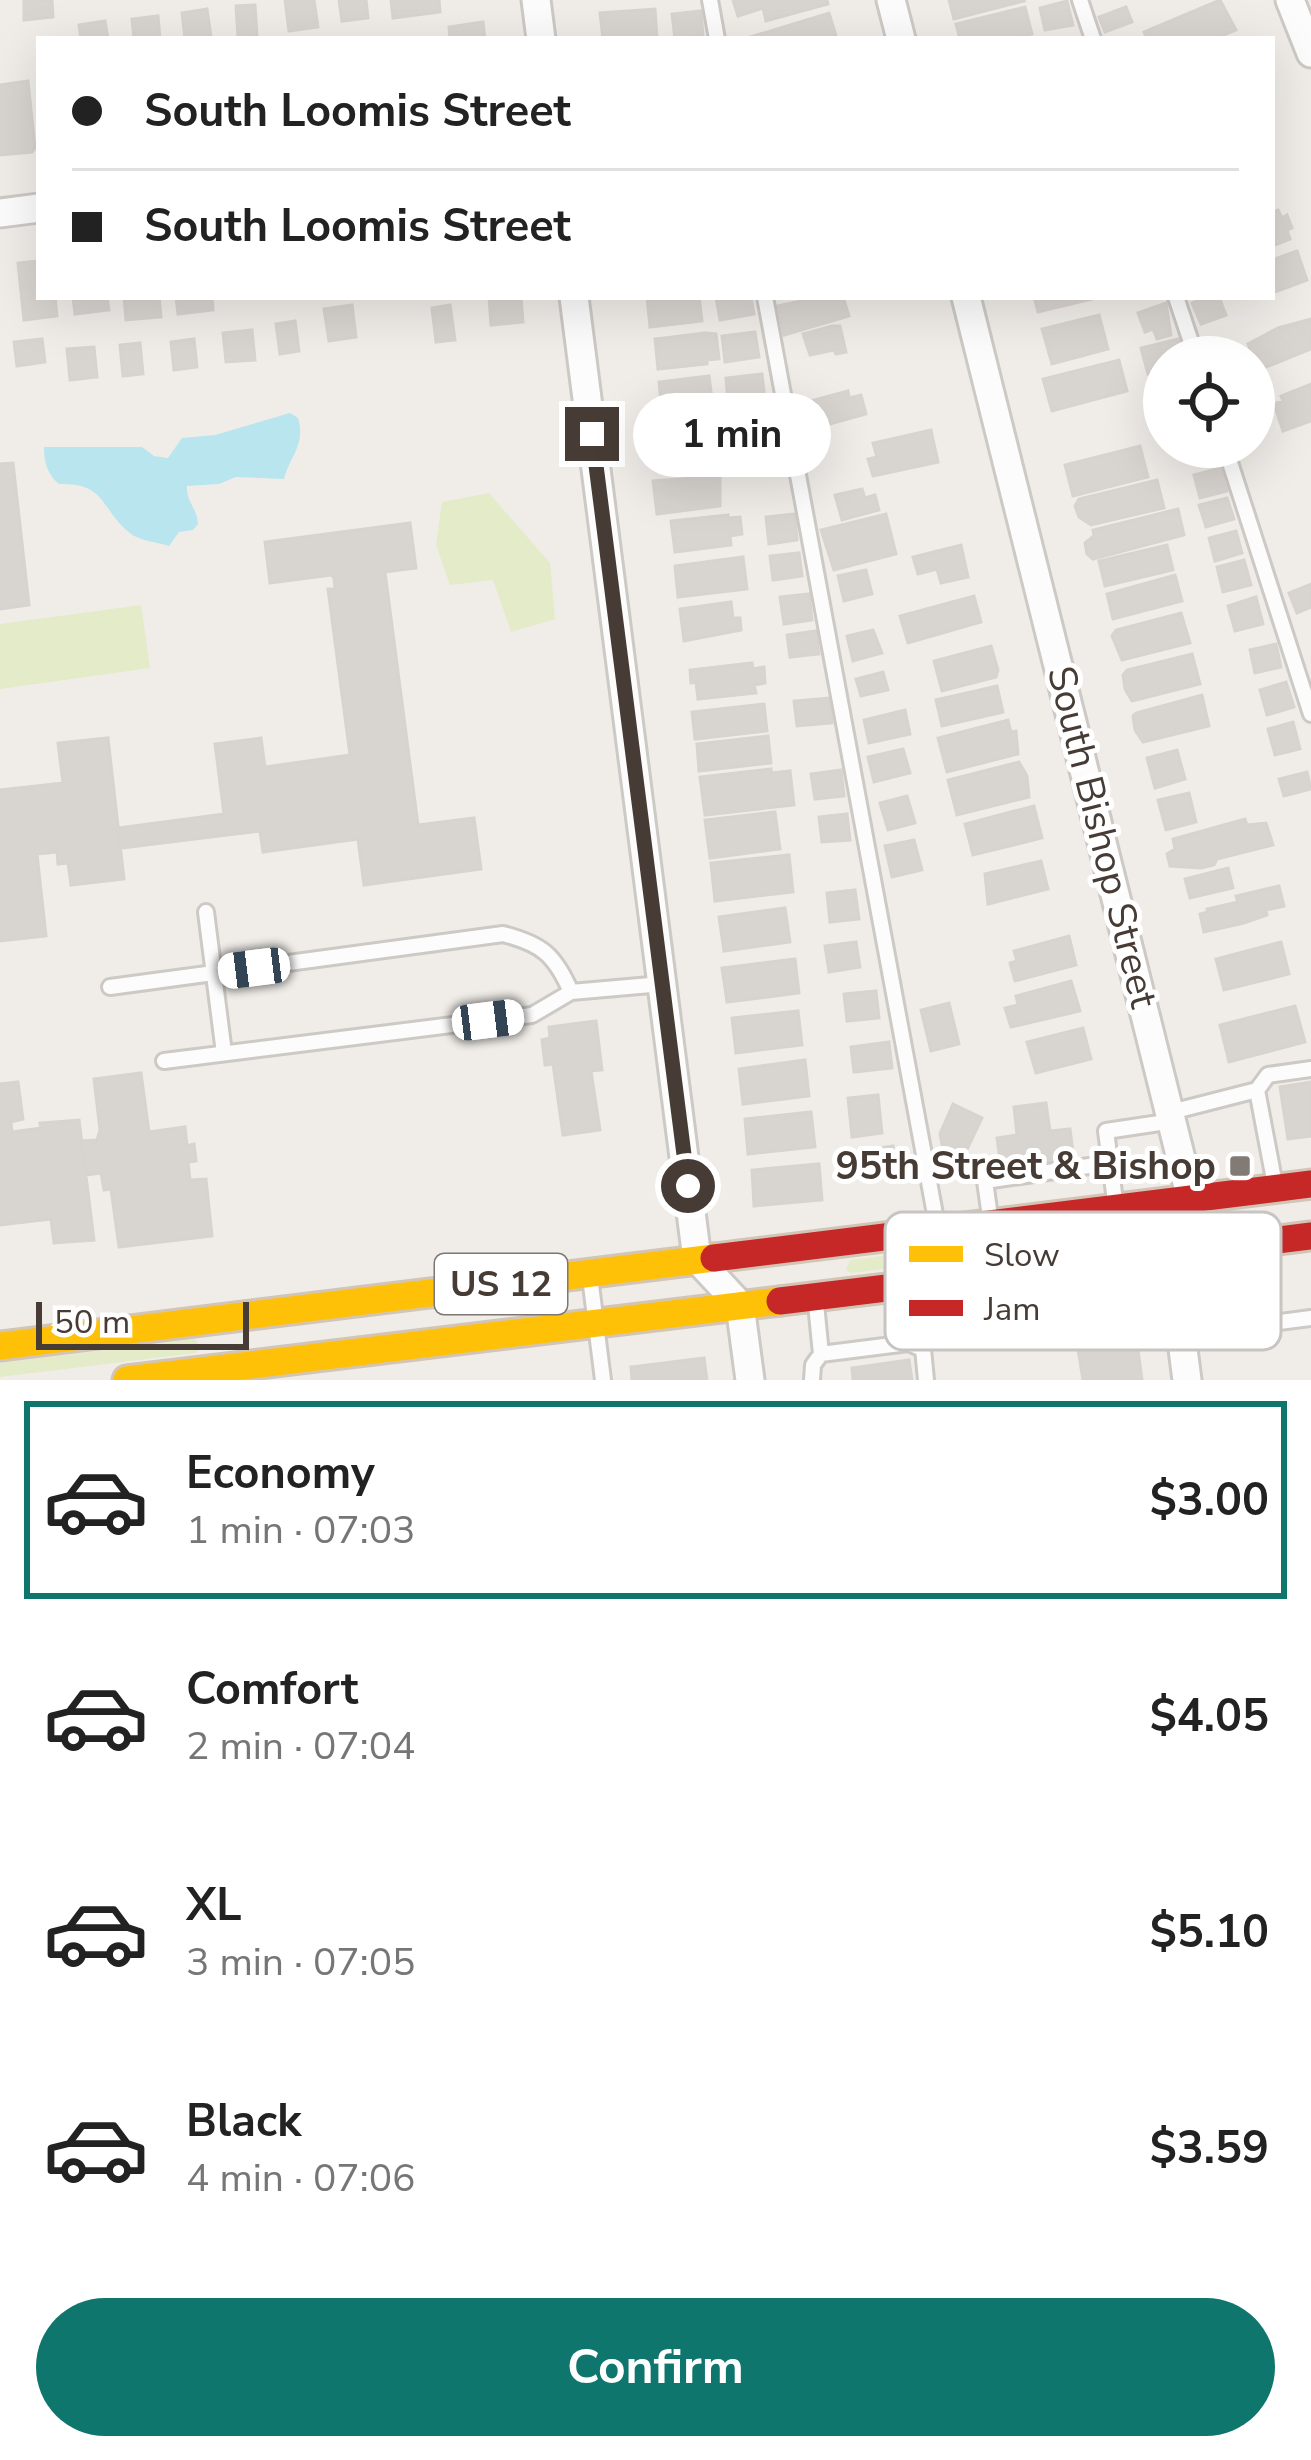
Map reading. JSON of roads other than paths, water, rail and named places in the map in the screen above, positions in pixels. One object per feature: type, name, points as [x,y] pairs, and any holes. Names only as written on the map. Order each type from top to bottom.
[{"type":"main road","name":"US 12","points":[[1083,1212],[1311,1184]]},
{"type":"main road","name":"US 12","points":[[0,1346],[885,1236]]},
{"type":"main road","name":"US 12","points":[[1281,1240],[1311,1236]]},
{"type":"main road","name":"US 12","points":[[127,1380],[311,1369],[596,1324],[885,1288]]},
{"type":"street","points":[[536,0],[542,36]]},
{"type":"street","points":[[891,0],[900,36]]},
{"type":"street","points":[[1290,0],[1311,53]]},
{"type":"street","points":[[0,213],[36,208]]},
{"type":"street","points":[[574,300],[698,1259],[740,1305],[750,1380]]},
{"type":"street","name":"South Bishop Street","points":[[967,300],[1170,1109],[1191,1198],[1187,1212]]},
{"type":"street","points":[[304,1309],[311,1369]]},
{"type":"street","name":"South Bishop Street","points":[[1184,1350],[1187,1380]]},
{"type":"lane","points":[[710,0],[716,36]]},
{"type":"lane","points":[[1080,0],[1092,36]]},
{"type":"lane","points":[[766,300],[935,1212]]},
{"type":"lane","points":[[1177,300],[1189,336]]},
{"type":"lane","points":[[1232,468],[1311,714]]},
{"type":"lane","points":[[206,912],[224,1053]]},
{"type":"lane","points":[[110,987],[503,934],[525,940],[558,962],[571,992]]},
{"type":"lane","points":[[164,1061],[532,1015],[571,992],[662,984]]},
{"type":"lane","points":[[1116,1208],[1106,1131],[1170,1109],[1257,1090],[1268,1075],[1311,1070]]},
{"type":"lane","points":[[1257,1090],[1275,1188]]},
{"type":"lane","points":[[989,1212],[985,1180],[1110,1163]]},
{"type":"lane","points":[[590,1272],[603,1380]]},
{"type":"lane","points":[[812,1380],[813,1365],[821,1354],[815,1296]]},
{"type":"lane","points":[[1281,1322],[1311,1318]]},
{"type":"lane","points":[[821,1354],[885,1346]]},
{"type":"lane","points":[[922,1350],[926,1380]]},
{"type":"water","points":[[290,413],[298,418],[300,435],[284,479],[236,477],[219,484],[187,486],[198,524],[179,532],[169,546],[134,536],[95,493],[59,484],[46,463],[44,447],[142,447],[154,456],[168,458],[182,438],[215,435]]},
{"type":"place","name":"95th Street & Bishop","points":[[1240,1166]]}]
